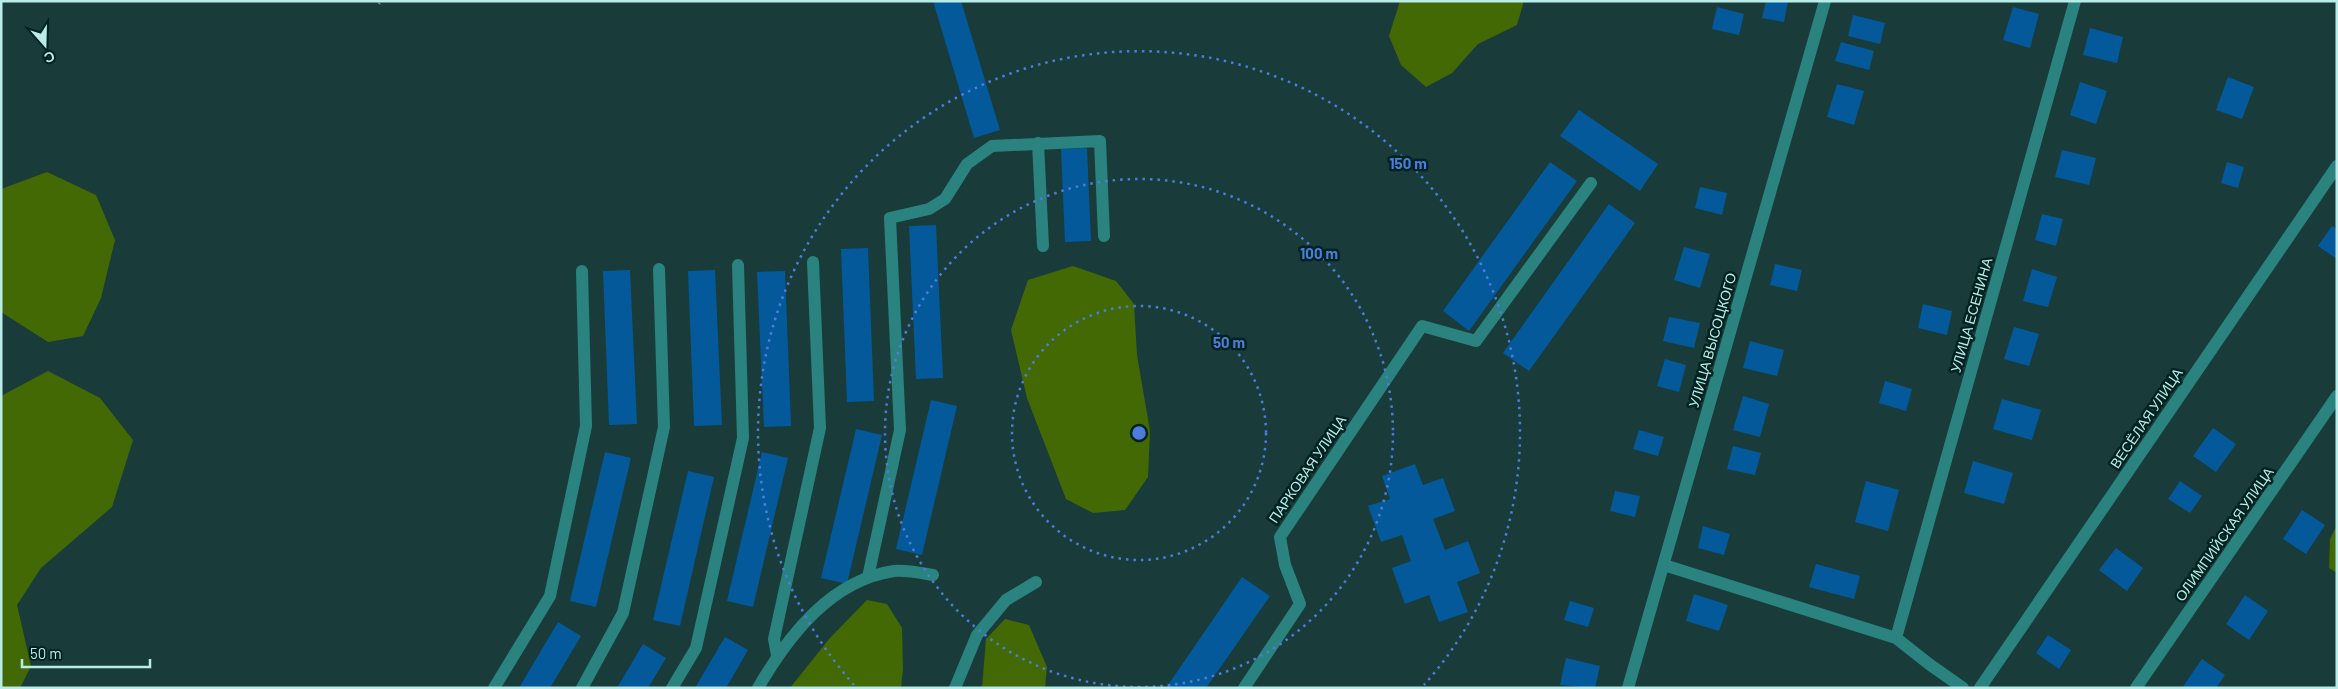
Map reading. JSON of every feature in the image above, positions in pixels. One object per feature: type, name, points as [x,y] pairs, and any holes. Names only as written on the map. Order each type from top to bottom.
[{"type":"street","name":"УЛИЦА ВЫСОЦКОГО","points":[[1628,688],[1825,1]]},
{"type":"street","name":"УЛИЦА ЕСЕНИНА","points":[[1896,638],[2075,1]]},
{"type":"street","points":[[868,577],[900,430],[890,218],[929,209],[945,199],[968,164],[992,146],[1100,140],[1104,236]]},
{"type":"street","points":[[1038,143],[1043,246]]},
{"type":"street","name":"ВЕСЁЛАЯ УЛИЦА","points":[[1980,688],[2337,166]]},
{"type":"street","name":"ПАРКОВАЯ УЛИЦА","points":[[1244,688],[1300,604],[1285,565],[1280,537],[1422,326],[1476,341],[1591,183]]},
{"type":"street","points":[[777,655],[774,639],[820,428],[814,262]]},
{"type":"street","points":[[672,688],[696,648],[743,438],[738,266]]},
{"type":"street","points":[[582,688],[624,613],[664,427],[659,269]]},
{"type":"street","points":[[494,688],[550,596],[586,426],[582,271]]},
{"type":"street","name":"ОЛИМПИЙСКАЯ УЛИЦА","points":[[2136,688],[2337,396]]},
{"type":"street","points":[[1664,565],[1896,638],[1963,688]]},
{"type":"street","points":[[758,688],[777,655],[808,618],[837,595],[868,577],[896,571],[933,575]]},
{"type":"street","points":[[955,688],[977,635],[1006,600],[1036,582]]},
{"type":"green space","points":[[1400,1],[1524,1],[1517,25],[1478,44],[1452,73],[1426,87],[1401,65],[1389,36]]},
{"type":"green space","points":[[47,172],[96,195],[115,240],[101,298],[83,336],[48,342],[1,312],[1,189]]},
{"type":"green space","points":[[1073,266],[1116,281],[1134,304],[1137,355],[1150,431],[1148,477],[1125,510],[1093,513],[1066,499],[1027,398],[1011,330],[1028,280]]},
{"type":"green space","points":[[48,371],[100,398],[133,440],[112,507],[41,568],[17,605],[31,666],[20,688],[1,688],[1,396]]},
{"type":"green space","points":[[2337,525],[2337,573],[2329,568],[2330,539]]},
{"type":"green space","points":[[867,600],[887,604],[902,628],[903,669],[901,688],[790,688],[829,639]]},
{"type":"green space","points":[[1005,619],[1029,625],[1047,667],[1045,688],[982,688],[986,639]]},
{"type":"building","points":[[933,1],[961,1],[1000,130],[974,138]]},
{"type":"building","points":[[1766,1],[1788,1],[1784,22],[1762,18]]},
{"type":"building","points":[[1717,7],[1744,14],[1739,35],[1712,29]]},
{"type":"building","points":[[2013,7],[2039,14],[2030,48],[2003,40]]},
{"type":"building","points":[[1853,15],[1885,23],[1880,44],[1848,36]]},
{"type":"building","points":[[2090,28],[2123,37],[2117,63],[2083,55]]},
{"type":"building","points":[[1841,42],[1874,51],[1869,70],[1835,61]]},
{"type":"building","points":[[2228,77],[2254,87],[2242,119],[2216,110]]},
{"type":"building","points":[[2080,82],[2107,91],[2096,124],[2070,115]]},
{"type":"building","points":[[1837,84],[1864,91],[1854,125],[1827,117]]},
{"type":"building","points":[[1579,110],[1658,164],[1640,191],[1560,136]]},
{"type":"building","points":[[1087,148],[1091,241],[1065,242],[1061,149]]},
{"type":"building","points":[[2062,150],[2096,158],[2089,185],[2055,177]]},
{"type":"building","points":[[1550,162],[1577,181],[1469,331],[1443,311]]},
{"type":"building","points":[[2227,162],[2244,167],[2238,188],[2221,183]]},
{"type":"building","points":[[1700,187],[1727,193],[1722,215],[1695,208]]},
{"type":"building","points":[[1609,204],[1635,223],[1529,371],[1503,353]]},
{"type":"building","points":[[2042,214],[2063,219],[2056,246],[2035,240]]},
{"type":"building","points":[[936,225],[943,378],[916,379],[909,226]]},
{"type":"building","points":[[2332,226],[2337,229],[2337,259],[2318,246]]},
{"type":"building","points":[[1684,247],[1710,254],[1700,288],[1674,280]]},
{"type":"building","points":[[868,248],[874,401],[847,402],[841,249]]},
{"type":"building","points":[[1775,264],[1802,270],[1797,291],[1770,285]]},
{"type":"building","points":[[2032,269],[2057,277],[2048,307],[2023,301]]},
{"type":"building","points":[[630,270],[637,424],[609,425],[603,271]]},
{"type":"building","points":[[715,270],[722,425],[694,426],[688,271]]},
{"type":"building","points":[[785,271],[791,426],[764,427],[757,272]]},
{"type":"building","points":[[1923,304],[1952,311],[1947,335],[1918,328]]},
{"type":"building","points":[[1669,317],[1700,323],[1694,348],[1663,341]]},
{"type":"building","points":[[2014,327],[2039,334],[2029,366],[2004,359]]},
{"type":"building","points":[[1750,341],[1784,350],[1777,376],[1743,368]]},
{"type":"building","points":[[1665,359],[1686,365],[1679,392],[1657,386]]},
{"type":"building","points":[[1885,381],[1912,389],[1906,411],[1879,403]]},
{"type":"building","points":[[1743,396],[1769,404],[1760,437],[1733,430]]},
{"type":"building","points":[[2002,399],[2041,410],[2032,440],[1993,429]]},
{"type":"building","points":[[931,400],[957,406],[922,555],[896,549]]},
{"type":"building","points":[[2213,428],[2236,444],[2216,472],[2193,456]]},
{"type":"building","points":[[856,429],[882,435],[847,584],[821,578]]},
{"type":"building","points":[[1639,430],[1664,437],[1658,456],[1633,449]]},
{"type":"building","points":[[1733,446],[1761,453],[1755,475],[1727,469]]},
{"type":"building","points":[[605,452],[631,458],[596,607],[570,601]]},
{"type":"building","points":[[762,452],[788,458],[753,607],[727,601]]},
{"type":"building","points":[[1973,461],[2013,473],[2004,504],[1964,493]]},
{"type":"building","points":[[1415,464],[1423,485],[1443,478],[1455,511],[1433,519],[1445,550],[1468,541],[1480,573],[1457,582],[1468,612],[1439,622],[1429,595],[1405,604],[1392,568],[1411,561],[1402,535],[1381,542],[1368,506],[1390,499],[1382,476]]},
{"type":"building","points":[[688,471],[714,477],[680,626],[653,620]]},
{"type":"building","points":[[1866,481],[1899,490],[1888,531],[1855,522]]},
{"type":"building","points":[[2180,481],[2202,496],[2190,513],[2168,499]]},
{"type":"building","points":[[1615,491],[1640,496],[1635,517],[1610,511]]},
{"type":"building","points":[[2302,510],[2325,525],[2306,554],[2283,539]]},
{"type":"building","points":[[1703,526],[1730,534],[1724,555],[1698,548]]},
{"type":"building","points":[[2116,548],[2143,568],[2127,591],[2099,570]]},
{"type":"building","points":[[1816,564],[1860,576],[1854,599],[1809,587]]},
{"type":"building","points":[[1242,577],[1270,596],[1206,688],[1166,688]]},
{"type":"building","points":[[1694,594],[1728,605],[1719,631],[1686,621]]},
{"type":"building","points":[[2245,595],[2268,611],[2249,640],[2226,624]]},
{"type":"building","points":[[1570,601],[1594,608],[1588,627],[1564,620]]},
{"type":"building","points":[[558,622],[581,636],[550,688],[519,688]]},
{"type":"building","points":[[2048,635],[2071,650],[2059,669],[2036,653]]},
{"type":"building","points":[[725,637],[748,650],[726,688],[695,688]]},
{"type":"building","points":[[643,644],[666,658],[648,688],[617,688]]},
{"type":"building","points":[[1566,658],[1600,666],[1595,688],[1560,685]]},
{"type":"building","points":[[2202,659],[2225,675],[2216,688],[2182,688]]}]
